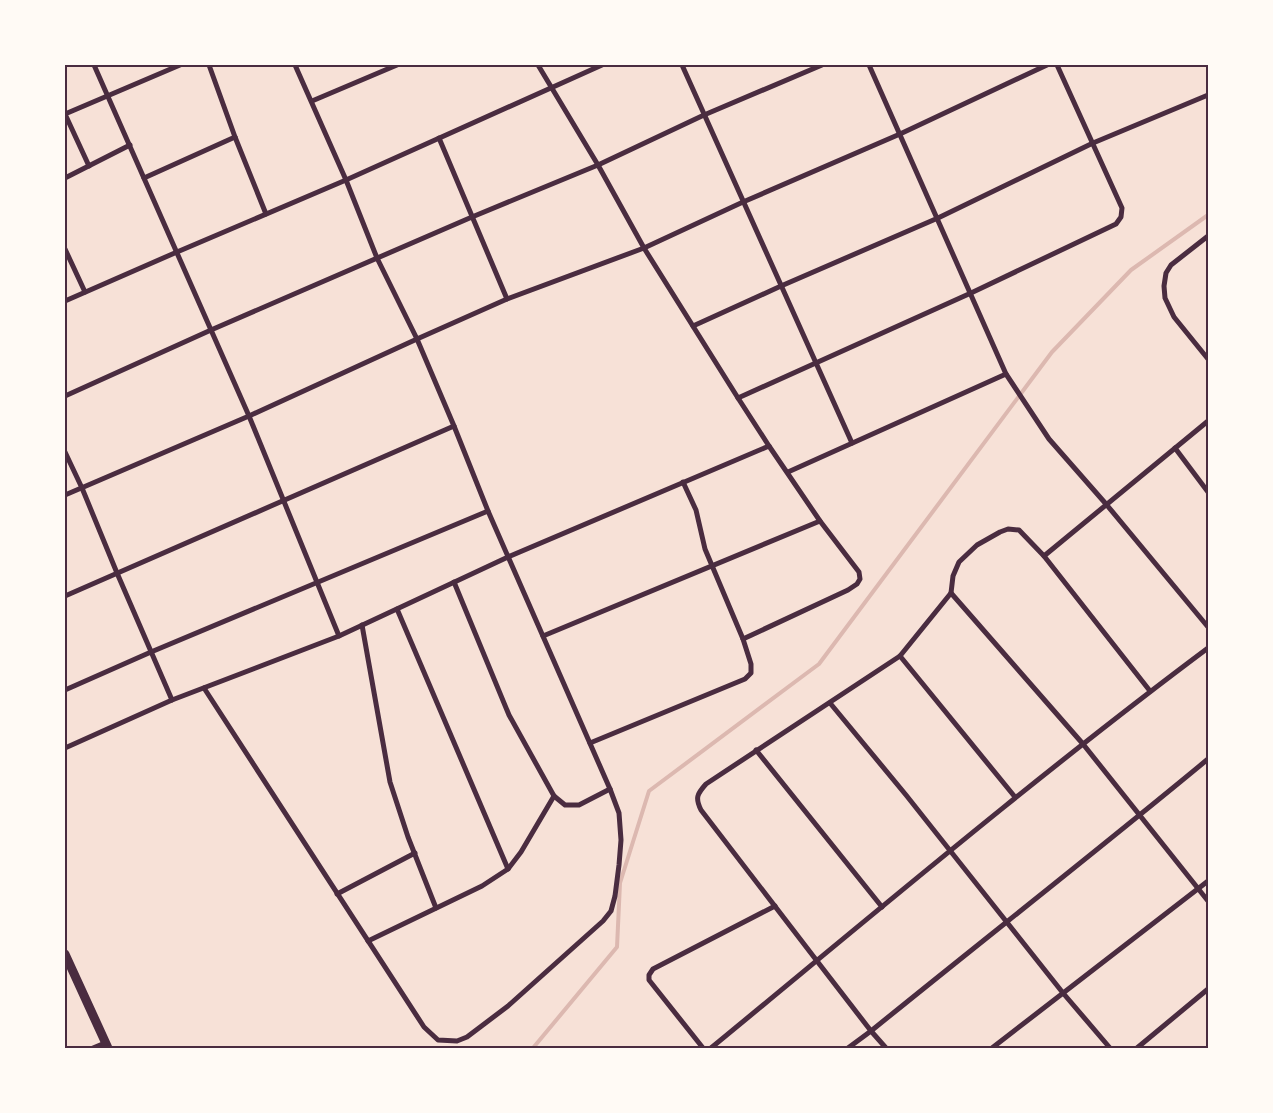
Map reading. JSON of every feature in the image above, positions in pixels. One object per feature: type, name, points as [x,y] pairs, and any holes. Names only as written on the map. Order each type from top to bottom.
[{"type":"street","points":[[94,65],[248,416],[282,501],[318,583],[338,636]]},
{"type":"street","points":[[89,166],[65,114],[180,65]]},
{"type":"street","points":[[209,65],[266,214]]},
{"type":"street","points":[[204,688],[424,1027],[438,1040],[457,1041],[467,1037],[508,1006],[603,921],[611,911],[619,865],[621,840],[619,813],[590,742],[488,511],[417,339],[377,258],[346,180],[295,65]]},
{"type":"street","points":[[312,101],[397,65]]},
{"type":"street","points":[[538,65],[598,165],[644,248],[738,398],[820,521],[859,572],[860,579],[857,584],[848,590],[743,639]]},
{"type":"street","points":[[65,301],[346,180],[602,65]]},
{"type":"street","points":[[682,65],[852,443]]},
{"type":"street","points":[[65,396],[211,330],[472,217],[598,165],[704,115],[822,65]]},
{"type":"street","points":[[869,65],[1006,374],[1049,439],[1106,504],[1208,627]]},
{"type":"street","points":[[65,495],[248,416],[507,300],[644,248],[743,202],[900,134],[1047,65]]},
{"type":"street","points":[[738,398],[971,293],[1116,224],[1121,217],[1122,208],[1057,65]]},
{"type":"street","points":[[694,326],[938,218],[1093,143],[1208,95]]},
{"type":"street","points":[[144,178],[235,137]]},
{"type":"street","points":[[439,138],[507,300]]},
{"type":"street","points":[[65,178],[130,145]]},
{"type":"street","points":[[1208,236],[1171,265],[1166,273],[1164,286],[1165,298],[1174,317],[1208,359]]},
{"type":"street","points":[[65,249],[85,292]]},
{"type":"street","points":[[788,472],[1006,374]]},
{"type":"street","points":[[1044,556],[1208,421]]},
{"type":"street","points":[[65,596],[454,426]]},
{"type":"street","points":[[65,748],[172,700],[338,636],[508,557],[769,446]]},
{"type":"street","points":[[1175,448],[1208,492]]},
{"type":"street","points":[[65,452],[172,700]]},
{"type":"street","points":[[590,742],[745,679],[751,672],[751,664],[743,639],[702,538],[696,510],[683,482]]},
{"type":"street","points":[[65,690],[488,511]]},
{"type":"street","points":[[543,636],[820,521]]},
{"type":"street","points":[[886,1048],[701,810],[697,802],[698,792],[706,784],[756,750],[900,656],[950,593],[953,576],[959,562],[977,545],[1008,529],[1019,530],[1044,556],[1150,691]]},
{"type":"street","points":[[454,582],[509,716],[554,796],[565,805],[579,805],[610,789]]},
{"type":"street","points":[[950,593],[1083,744],[1208,901]]},
{"type":"street","points":[[397,609],[508,869]]},
{"type":"street","points":[[362,625],[390,782],[414,853],[436,908]]},
{"type":"street","points":[[711,1048],[1015,797],[1208,648]]},
{"type":"street","points":[[900,656],[1015,797]]},
{"type":"street","points":[[830,703],[1110,1048]]},
{"type":"street","points":[[756,750],[882,906]]},
{"type":"street","points":[[848,1048],[1140,816],[1208,759]]},
{"type":"street","points":[[368,941],[482,886],[508,869],[521,852],[554,796]]},
{"type":"street","points":[[337,894],[414,853]]},
{"type":"street","points":[[992,1048],[1208,881]]},
{"type":"street","points":[[703,1048],[649,980],[649,975],[653,969],[775,906]]},
{"type":"street","points":[[65,954],[68,970],[107,1045],[93,1048]]},
{"type":"street","points":[[1138,1048],[1208,989]]},
{"type":"waterway","points":[[533,1048],[617,947],[620,883],[649,791],[819,664],[1052,352],[1131,270],[1208,215]]}]
